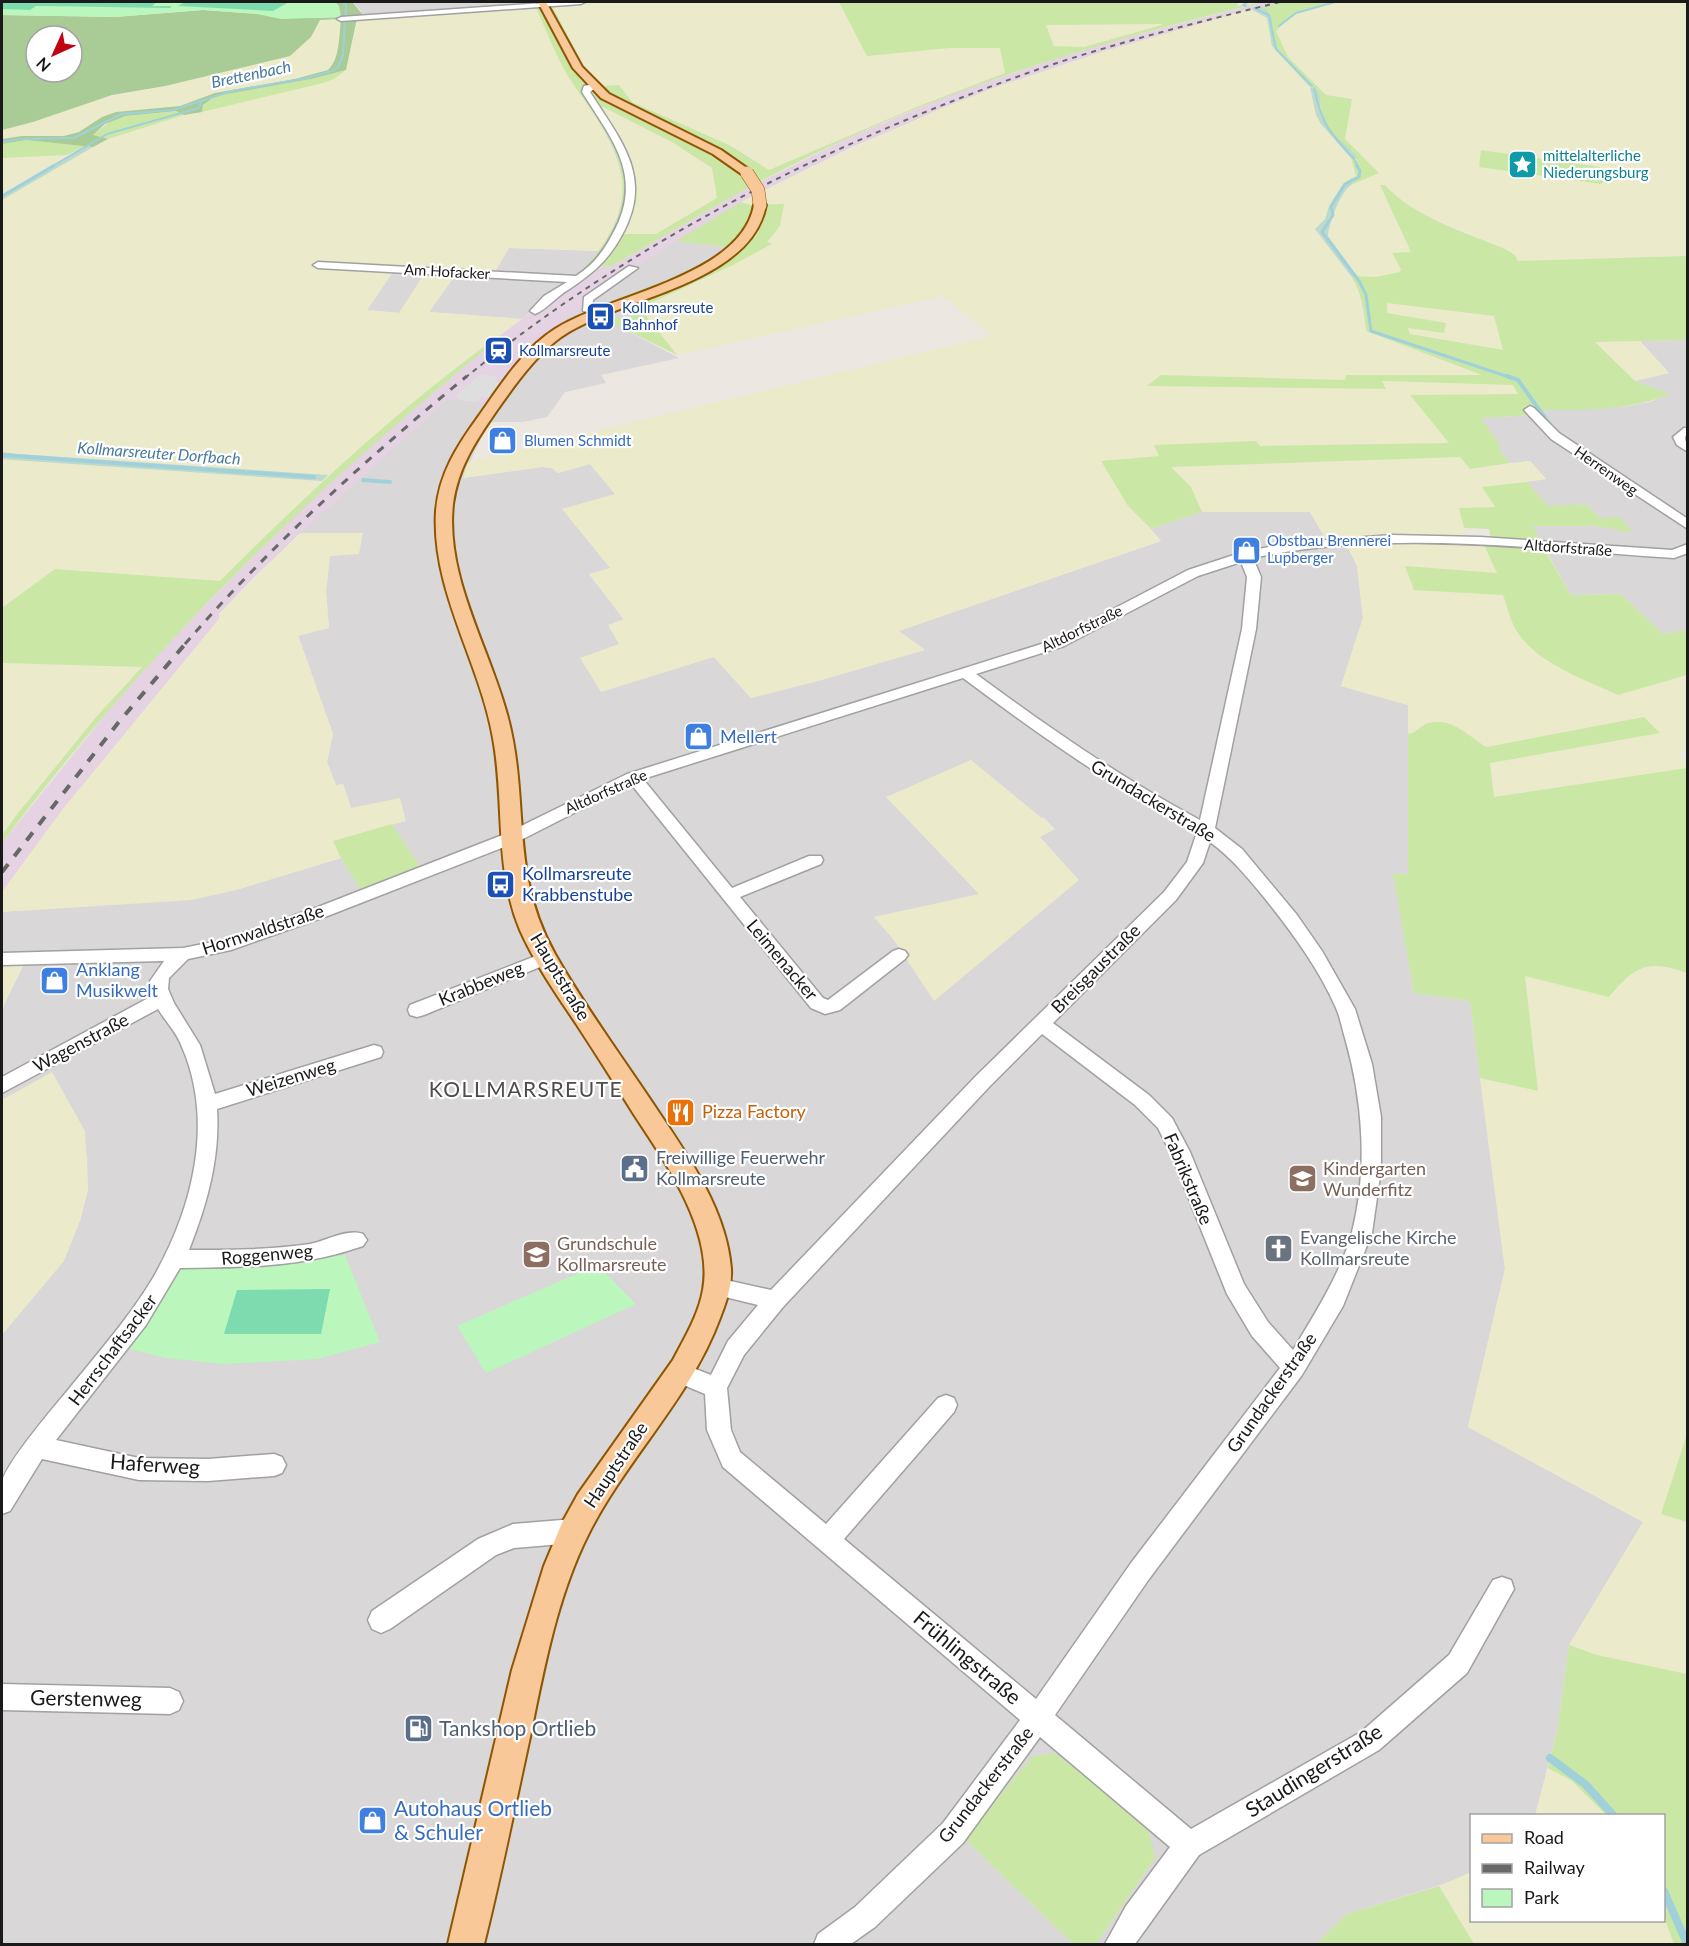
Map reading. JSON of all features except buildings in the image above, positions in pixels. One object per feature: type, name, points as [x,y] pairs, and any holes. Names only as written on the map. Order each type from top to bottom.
[{"type":"main road","points":[[543,3],[578,68],[594,86]]},
{"type":"main road","name":"Hauptstraße","points":[[466,1944],[527,1672],[550,1585],[589,1503],[680,1373],[704,1330],[717,1287],[715,1255],[706,1220],[693,1190],[677,1160],[546,958],[532,931],[520,899],[511,838],[502,729],[493,695],[454,583],[447,550],[446,499],[450,479],[462,453],[481,422],[515,377],[550,340],[571,325],[595,312],[688,276],[714,263],[736,248],[756,223],[760,205],[758,190],[747,173],[717,152],[623,107],[594,86]]},
{"type":"street","points":[[470,2],[486,8]]},
{"type":"street","points":[[345,19],[581,2]]},
{"type":"street","points":[[535,311],[594,268],[606,254],[625,220],[632,191],[629,173],[618,145],[586,92],[588,88],[594,86]]},
{"type":"street","name":"Am Hofacker","points":[[318,266],[576,279]]},
{"type":"street","points":[[595,312],[587,309],[588,299],[633,268]]},
{"type":"street","name":"Herrenweg","points":[[1530,410],[1555,435],[1688,525]]},
{"type":"street","points":[[1688,431],[1679,437],[1688,448]]},
{"type":"street","name":"Altdorfstraße","points":[[511,838],[633,777],[967,674],[1059,643],[1193,573],[1245,556],[1287,547],[1392,539],[1480,541],[1674,554],[1688,548]]},
{"type":"street","points":[[1674,554],[1688,566]]},
{"type":"street","name":"Breisgaustraße","points":[[716,1388],[736,1348],[775,1300],[854,1220],[982,1081],[1170,896],[1195,863],[1206,830],[1249,629],[1254,577],[1245,556]]},
{"type":"street","name":"Grundackerstraße","points":[[828,1944],[865,1917],[953,1833],[1038,1718],[1140,1571],[1294,1368],[1335,1299],[1362,1233],[1371,1168],[1371,1117],[1362,1064],[1346,1009],[1316,955],[1291,919],[1236,853],[1206,830],[1153,802],[1057,741],[967,674]]},
{"type":"street","name":"Leimenacker","points":[[633,777],[817,1003],[825,1007],[834,1005],[899,955]]},
{"type":"street","name":"Hornwaldstraße","points":[[2,959],[183,954],[225,946],[511,838]]},
{"type":"street","points":[[728,896],[815,860]]},
{"type":"street","points":[[161,999],[159,981],[164,972],[183,954]]},
{"type":"street","name":"Krabbeweg","points":[[417,1010],[546,958]]},
{"type":"street","name":"Wagenstraße","points":[[2,1086],[161,999]]},
{"type":"street","name":"Herrschaftsacker","points":[[2,1503],[37,1447],[149,1306],[176,1259],[194,1212],[205,1167],[208,1104],[191,1044],[161,999]]},
{"type":"street","name":"Fabrikstraße","points":[[1041,1024],[1142,1100],[1165,1123],[1180,1152],[1235,1288],[1260,1329],[1294,1368]]},
{"type":"street","name":"Weizenweg","points":[[208,1104],[374,1052]]},
{"type":"street","name":"Roggenweg","points":[[176,1259],[269,1258],[312,1252],[356,1240]]},
{"type":"street","points":[[717,1287],[775,1300]]},
{"type":"street","points":[[680,1373],[716,1388]]},
{"type":"street","name":"Frühlingstraße","points":[[716,1388],[719,1430],[731,1458],[1189,1845]]},
{"type":"street","points":[[827,1541],[946,1405]]},
{"type":"street","name":"Haferweg","points":[[37,1447],[138,1469],[208,1470],[274,1465]]},
{"type":"street","points":[[381,1620],[487,1547],[513,1536],[574,1531]]},
{"type":"street","name":"Staudingerstraße","points":[[1119,1944],[1136,1916],[1189,1845],[1370,1742],[1458,1664],[1502,1589]]},
{"type":"street","name":"Gerstenweg","points":[[2,1697],[170,1701]]},
{"type":"shaded area","points":[[352,2],[594,2],[364,18],[360,9]]},
{"type":"shaded area","points":[[1265,2],[1285,2],[1105,51],[999,86],[856,145],[747,199],[633,268],[588,299],[587,309],[568,316],[563,324],[549,333],[487,404],[447,399],[258,573],[219,614],[219,619],[63,810],[2,892],[2,843],[117,700],[175,636],[280,529],[377,440],[488,347],[485,346],[533,311],[557,298],[603,266],[610,267],[729,198],[848,138],[952,94],[1097,45]]},
{"type":"shaded area","points":[[676,241],[729,247],[708,261],[666,281],[620,298],[628,302],[633,311],[640,308],[644,313],[625,318],[603,318],[679,358],[601,375],[606,383],[565,392],[547,417],[523,422],[488,422],[463,478],[542,467],[552,468],[558,473],[590,464],[615,494],[610,568],[590,575],[624,620],[714,657],[751,698],[924,649],[898,631],[1161,541],[1151,529],[1202,512],[1310,512],[1328,543],[1345,542],[1349,547],[1357,566],[1363,618],[1341,686],[1408,705],[1408,874],[1394,874],[1414,993],[1470,1001],[1505,1269],[1468,1427],[1643,1522],[1569,1645],[1557,1732],[1535,1814],[1470,1814],[1470,1873],[1456,1880],[1347,1914],[1316,1944],[1096,1944],[1155,1858],[964,1838],[1073,1944],[2,1944],[2,1335],[80,1221],[88,1189],[87,1155],[20,1091],[2,1100],[2,1014],[4,1005],[28,956],[2,956],[2,912],[236,890],[341,858],[364,895],[423,871],[392,824],[406,821],[351,808],[343,784],[336,786],[327,762],[333,734],[298,635],[329,628],[326,591],[330,556],[363,533],[300,533],[447,399],[563,324],[568,316],[586,309],[586,303],[633,268]],"holes":[[[1043,817],[1055,829],[1040,836],[934,1000],[894,940],[874,917],[979,895]]]},
{"type":"shaded area","points":[[509,248],[599,251],[590,263],[522,319],[429,312],[457,272]]},
{"type":"shaded area","points":[[395,269],[427,271],[399,313],[367,310]]},
{"type":"shaded area","points":[[1687,340],[1687,630],[1663,634],[1621,594],[1571,595],[1532,526],[1596,526],[1633,532],[1600,518],[1586,504],[1548,507],[1527,482],[1546,479],[1530,461],[1510,463],[1497,447],[1480,418],[1534,415],[1530,410],[1623,407],[1650,402],[1669,394],[1635,381],[1669,373],[1640,341]]},
{"type":"shaded area","points":[[481,374],[497,377],[495,381],[501,382],[489,397],[481,397],[476,402],[459,400],[460,397],[454,397]]},
{"type":"green space","points":[[2,2],[335,2],[339,6],[341,17],[281,19],[257,14],[203,10],[115,17],[2,15]]},
{"type":"green space","points":[[2,2],[157,2],[152,6],[172,6],[170,8],[36,6],[30,10],[2,9]]},
{"type":"green space","points":[[185,2],[289,2],[273,11],[178,6]]},
{"type":"green space","points":[[335,2],[352,2],[364,16],[357,18],[346,70],[311,79],[215,96],[203,105],[202,112],[184,115],[176,111],[125,116],[105,124],[93,135],[108,139],[93,147],[26,140],[2,144],[2,139],[22,136],[64,136],[79,132],[102,117],[116,112],[180,106],[215,93],[295,79],[328,70],[337,53],[341,19],[320,20],[311,37],[290,56],[165,86],[112,95],[2,130],[2,15],[115,17],[203,10],[319,18],[340,17],[339,6]]},
{"type":"green space","points":[[594,2],[839,2],[867,56],[950,48],[1000,48],[1005,73],[919,106],[769,170],[731,146],[632,102],[619,85],[603,86],[584,66],[552,6]]},
{"type":"green space","points":[[839,2],[1239,2],[1237,4],[1239,6],[1265,2],[1105,44],[948,96],[846,139],[786,168],[610,267],[602,266],[583,281],[572,279],[592,259],[609,236],[620,209],[622,181],[616,155],[610,142],[562,66],[535,6],[552,6],[584,66],[603,86],[619,85],[632,102],[731,146],[769,170],[919,106],[1005,73],[1000,48],[950,48],[867,56]],"holes":[[[1162,24],[1084,47],[1054,46],[1046,25]],[[601,106],[672,142],[712,168],[717,198],[656,234],[624,234],[635,207],[636,180],[628,154]]]},
{"type":"green space","points":[[1285,2],[1331,2],[1294,13],[1276,31],[1288,57],[1326,95],[1352,99],[1345,139],[1379,173],[1353,184],[1352,178],[1356,176],[1351,158],[1357,157],[1335,136],[1325,122],[1315,88],[1309,86],[1312,86],[1278,49],[1272,31],[1272,19],[1267,9],[1261,7]]},
{"type":"green space","points":[[1339,2],[1687,2],[1687,256],[1518,261],[1505,249],[1432,218],[1403,202],[1386,185],[1380,185],[1411,253],[1400,272],[1376,277],[1358,277],[1331,240],[1328,230],[1334,217],[1335,207],[1349,186],[1378,173],[1344,139],[1352,99],[1326,95],[1288,57],[1276,31],[1297,13]]},
{"type":"green space","points":[[535,6],[572,83],[596,115],[623,181],[620,205],[610,233],[599,251],[509,248],[494,274],[457,273],[429,312],[522,319],[447,374],[328,475],[2,452],[2,200],[96,145],[120,135],[184,115],[334,79],[346,70],[357,18]],"holes":[[[395,269],[426,271],[399,313],[367,310]]]},
{"type":"green space","points":[[1261,7],[1267,9],[1272,19],[1272,31],[1278,49],[1312,86],[1309,86],[1272,46],[1267,18],[1251,9]]},
{"type":"green space","points":[[1251,9],[1267,18],[1272,46],[1310,87],[1316,115],[1351,160],[1356,176],[1343,184],[1329,206],[1325,219],[1315,229],[1357,286],[1366,331],[1484,375],[1346,375],[1346,380],[1157,380],[1149,386],[1386,388],[1381,381],[1513,385],[1519,394],[1411,395],[1450,443],[1260,446],[1255,441],[1154,445],[1159,456],[1101,461],[1128,506],[1161,541],[899,631],[925,650],[822,680],[751,698],[714,657],[601,692],[580,658],[619,644],[608,625],[624,619],[589,574],[610,568],[562,509],[615,494],[590,464],[558,473],[552,468],[542,467],[463,478],[468,462],[991,336],[943,296],[677,355],[640,308],[731,266],[771,244],[767,242],[771,238],[784,205],[751,205],[741,202],[811,167],[942,108],[999,86],[1105,51]]},
{"type":"green space","points":[[341,19],[338,47],[328,70],[295,79],[215,93],[180,106],[116,112],[102,117],[79,132],[64,136],[22,136],[2,139],[2,130],[33,122],[88,102],[290,56],[311,37],[320,20]]},
{"type":"green space","points":[[1165,24],[1084,47],[1054,46],[1045,25]]},
{"type":"green space","points":[[346,70],[334,79],[323,83],[202,112],[203,106],[209,99],[222,94],[311,79]]},
{"type":"green space","points":[[1310,87],[1317,89],[1325,123],[1358,158],[1351,158],[1321,124],[1316,115]]},
{"type":"green space","points":[[599,105],[672,142],[712,168],[717,198],[656,234],[624,234],[636,206],[636,180],[629,157]]},
{"type":"green space","points":[[177,111],[184,115],[108,139],[92,136],[112,120],[125,116]]},
{"type":"green space","points":[[26,140],[85,146],[67,155],[2,158],[2,144]]},
{"type":"green space","points":[[85,146],[93,147],[2,200],[2,195]]},
{"type":"green space","points":[[1481,150],[1600,167],[1606,179],[1601,184],[1479,167]]},
{"type":"green space","points":[[67,155],[22,182],[2,195],[2,158]]},
{"type":"green space","points":[[1352,178],[1353,184],[1344,192],[1336,207],[1328,236],[1358,277],[1351,276],[1315,229],[1325,219],[1329,206],[1343,184]]},
{"type":"green space","points":[[1380,185],[1385,185],[1411,207],[1457,230],[1505,249],[1515,255],[1518,261],[1687,256],[1687,340],[1595,342],[1635,381],[1670,394],[1619,407],[1584,410],[1531,410],[1534,415],[1481,418],[1501,446],[1497,447],[1510,463],[1470,469],[1460,457],[1171,467],[1191,487],[1202,512],[1151,529],[1128,506],[1101,461],[1159,456],[1154,445],[1256,441],[1260,446],[1449,443],[1410,395],[1518,394],[1513,385],[1382,381],[1386,389],[1147,386],[1161,375],[1345,380],[1346,375],[1482,375],[1366,331],[1360,296],[1351,276],[1376,277],[1400,272],[1401,269],[1392,253],[1411,252]],"holes":[[[1387,303],[1494,316],[1503,350],[1410,334],[1408,328],[1444,333],[1446,323],[1387,313]]]},
{"type":"green space","points":[[741,202],[751,205],[784,204],[780,226],[767,242],[772,244],[731,266],[633,311],[616,310],[627,302],[619,298],[689,270],[728,247],[676,241]]},
{"type":"green space","points":[[1387,303],[1494,316],[1504,351],[1409,334],[1408,328],[1387,313]]},
{"type":"green space","points":[[644,313],[677,355],[602,318],[625,318]]},
{"type":"green space","points":[[1594,341],[1640,341],[1669,373],[1635,381]]},
{"type":"green space","points":[[485,346],[489,347],[356,460],[230,580],[111,708],[55,774],[2,843],[2,835],[18,813],[97,716],[142,667],[2,663],[2,608],[55,569],[220,581],[348,458],[415,400]]},
{"type":"green space","points":[[2,452],[328,475],[322,481],[13,460],[2,459]]},
{"type":"green space","points":[[1460,457],[1471,469],[1530,461],[1546,479],[1482,487],[1495,507],[1459,508],[1469,544],[1484,545],[1498,573],[1406,566],[1414,590],[1503,595],[1512,624],[1523,640],[1564,670],[1618,695],[1687,675],[1687,749],[1678,753],[1687,764],[1687,768],[1494,797],[1490,763],[1660,733],[1644,717],[1486,747],[1449,723],[1440,722],[1408,734],[1408,705],[1341,686],[1363,618],[1357,566],[1345,542],[1328,543],[1310,512],[1202,512],[1191,487],[1170,467]]},
{"type":"green space","points":[[2,459],[322,481],[220,581],[55,569],[2,608]]},
{"type":"green space","points":[[1527,482],[1548,506],[1586,504],[1600,518],[1620,517],[1633,533],[1596,526],[1533,526],[1541,543],[1491,539],[1489,529],[1464,528],[1459,508],[1495,507],[1482,487]]},
{"type":"green space","points":[[300,533],[363,533],[359,554],[330,556],[326,591],[329,628],[298,636],[333,734],[327,762],[336,785],[343,784],[351,808],[400,798],[406,821],[334,841],[341,858],[236,890],[192,900],[2,912],[2,892],[62,810],[219,619],[219,614]]},
{"type":"green space","points":[[1484,545],[1544,549],[1571,595],[1621,594],[1663,634],[1687,630],[1687,675],[1618,695],[1562,669],[1536,652],[1516,630],[1503,595],[1414,590],[1405,566],[1497,573]]},
{"type":"green space","points":[[2,663],[142,667],[97,716],[2,835]]},
{"type":"green space","points":[[1644,717],[1660,733],[1490,763],[1494,797],[1687,768],[1687,973],[1662,966],[1644,968],[1627,978],[1609,997],[1525,976],[1538,1091],[1480,1078],[1470,1001],[1414,993],[1393,874],[1408,874],[1408,734],[1429,723],[1445,723],[1459,729],[1486,747]]},
{"type":"green space","points":[[971,760],[1055,829],[1040,837],[1079,880],[934,1001],[894,940],[874,917],[979,894],[886,797]]},
{"type":"green space","points":[[392,824],[423,871],[364,895],[333,841]]},
{"type":"green space","points":[[2,962],[25,962],[4,1005],[2,1015]]},
{"type":"green space","points":[[1663,964],[1687,973],[1687,1434],[1662,1514],[1687,1522],[1687,1674],[1597,1655],[1569,1645],[1643,1522],[1468,1427],[1505,1269],[1480,1078],[1538,1091],[1525,976],[1609,997],[1629,976],[1641,969]]},
{"type":"green space","points":[[52,1072],[85,1131],[88,1189],[80,1221],[64,1261],[2,1335],[2,1100]]},
{"type":"green space","points":[[345,1255],[380,1342],[317,1359],[224,1364],[166,1358],[126,1348],[154,1312],[180,1267],[258,1268]]},
{"type":"green space","points":[[597,1265],[636,1304],[486,1373],[457,1326]]},
{"type":"green space","points":[[330,1289],[321,1334],[224,1334],[237,1290]]},
{"type":"green space","points":[[1687,1434],[1688,1522],[1661,1514]]},
{"type":"green space","points":[[1569,1645],[1597,1655],[1687,1674],[1687,1944],[1674,1944],[1665,1920],[1665,1814],[1605,1814],[1572,1781],[1548,1768],[1557,1732]]},
{"type":"green space","points":[[1055,1753],[1147,1826],[1155,1858],[1096,1944],[1073,1944],[964,1838],[1033,1756]]},
{"type":"green space","points":[[1548,1768],[1572,1781],[1605,1814],[1536,1814]]},
{"type":"green space","points":[[1470,1872],[1470,1922],[1665,1922],[1665,1920],[1674,1944],[1474,1944],[1439,1886]]},
{"type":"green space","points":[[1439,1886],[1474,1944],[1316,1944],[1347,1914]]},
{"type":"waterway","name":"Brettenbach","points":[[2,142],[20,139],[74,138],[121,114],[173,110],[232,91],[307,78],[332,71],[338,67],[343,55],[346,5],[342,2]]},
{"type":"waterway","points":[[1246,6],[1243,5],[1248,2]]},
{"type":"waterway","points":[[1279,26],[1296,13],[1335,2]]},
{"type":"waterway","points":[[1254,8],[1269,15],[1276,49],[1312,86]]},
{"type":"waterway","points":[[1314,88],[1328,127],[1354,159]]},
{"type":"waterway","name":"Kollmarsreuter Dorfbach","points":[[51,167],[107,134],[199,108],[201,102]]},
{"type":"waterway","points":[[1355,161],[1358,167]]},
{"type":"waterway","name":"Kollmarsreuter Dorfbach","points":[[2,196],[53,166]]},
{"type":"waterway","points":[[1357,166],[1360,171],[1359,177],[1345,184],[1331,207],[1333,215],[1322,232],[1359,281],[1366,295],[1371,331],[1512,378]]},
{"type":"waterway","points":[[1507,376],[1518,380],[1550,425]]},
{"type":"waterway","name":"Kollmarsreuter Dorfbach","points":[[2,455],[314,477]]},
{"type":"waterway","name":"Kollmarsreuter Dorfbach","points":[[363,480],[390,482]]},
{"type":"waterway","points":[[1550,1758],[1585,1784],[1612,1814]]},
{"type":"waterway","points":[[1665,1893],[1687,1944]]},
{"type":"railway","points":[[465,378],[529,328],[666,239],[812,162],[886,128],[1039,69],[1129,41],[1280,2]]},
{"type":"railway","points":[[185,644],[251,572],[320,504],[467,376]]},
{"type":"railway","points":[[2,872],[118,723],[186,643]]},
{"type":"place","name":"mittelalterliche Niederungsburg","points":[[1522,165]]},
{"type":"place","name":"Kollmarsreute Bahnhof","points":[[601,317]]},
{"type":"place","name":"Kollmarsreute","points":[[498,351]]},
{"type":"place","name":"Blumen Schmidt","points":[[503,441]]},
{"type":"place","name":"Obstbau Brennerei Lupberger","points":[[1246,550]]},
{"type":"place","name":"Mellert","points":[[699,737]]},
{"type":"place","name":"Kollmarsreute Krabbenstube","points":[[501,884]]},
{"type":"place","name":"Anklang Musikwelt","points":[[55,980]]},
{"type":"place","name":"Pizza Factory","points":[[681,1112]]},
{"type":"place","name":"Freiwillige Feuerwehr Kollmarsreute","points":[[635,1168]]},
{"type":"place","name":"Kindergarten Wunderfitz","points":[[1302,1179]]},
{"type":"place","name":"Evangelische Kirche Kollmarsreute","points":[[1279,1248]]},
{"type":"place","name":"Grundschule Kollmarsreute","points":[[536,1254]]},
{"type":"place","name":"Tankshop Ortlieb","points":[[418,1729]]},
{"type":"place","name":"Autohaus Ortlieb & Schuler","points":[[373,1821]]},
{"type":"district","name":"KOLLMARSREUTE","points":[[526,1090]]}]
